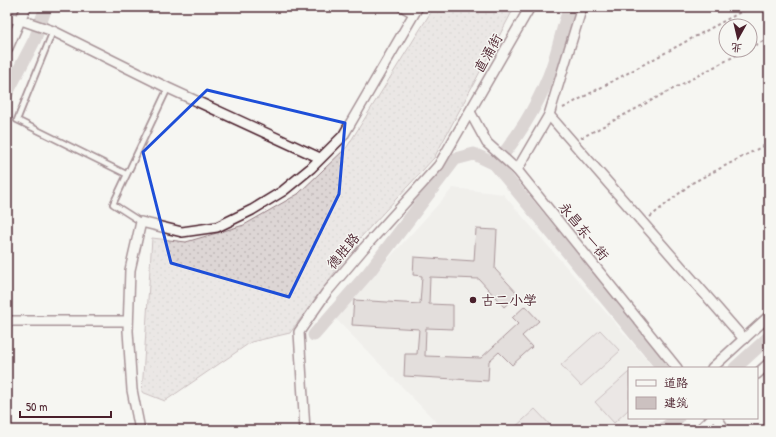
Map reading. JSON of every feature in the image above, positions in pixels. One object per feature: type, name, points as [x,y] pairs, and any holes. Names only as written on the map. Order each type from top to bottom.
[{"type":"street","points":[[7,50],[26,7]]},
{"type":"street","points":[[140,430],[132,390],[128,321],[130,270],[141,222],[182,232],[217,227],[252,210],[283,191],[343,136],[416,10],[403,7]]},
{"type":"street","name":"直涌街","points":[[470,112],[530,7]]},
{"type":"street","points":[[517,170],[549,115],[582,7]]},
{"type":"street","points":[[7,17],[21,20],[53,31],[168,88],[320,158]]},
{"type":"street","name":"永昌东一街","points":[[470,112],[487,143],[517,170],[676,367]]},
{"type":"street","name":"德胜路","points":[[305,430],[299,332],[326,293],[345,270],[439,165],[470,112]]},
{"type":"street","points":[[549,115],[744,340]]},
{"type":"street","points":[[713,367],[769,316]]},
{"type":"street","points":[[11,321],[128,321]]},
{"type":"street","points":[[758,373],[769,363]]},
{"type":"street","points":[[699,430],[711,419]]},
{"type":"street","points":[[718,419],[725,430]]},
{"type":"lane","points":[[53,31],[17,120],[126,174]]},
{"type":"lane","points":[[141,222],[113,204],[168,88]]},
{"type":"path","points":[[549,115],[750,7]]},
{"type":"path","points":[[758,44],[769,38]]},
{"type":"path","points":[[573,142],[731,58]]},
{"type":"path","points":[[642,223],[692,183],[769,143]]},
{"type":"highlighted area","points":[[207,90],[345,123],[339,194],[289,297],[171,263],[143,152]]},
{"type":"shaded area","points":[[434,7],[505,7],[513,10],[434,158],[360,238],[290,333],[251,342],[165,401],[142,392],[152,238],[186,242],[244,225],[298,194],[347,147]]},
{"type":"shaded area","name":"古二小学","points":[[453,188],[503,194],[653,367],[628,367],[628,419],[659,419],[646,430],[444,430],[335,318]]},
{"type":"shaded area","points":[[600,330],[620,351],[581,386],[561,365]]},
{"type":"shaded area","points":[[628,373],[628,410],[614,423],[595,402]]},
{"type":"shaded area","points":[[535,409],[555,430],[512,430]]},
{"type":"building","points":[[476,229],[497,230],[495,269],[518,294],[504,307],[479,279],[430,277],[429,304],[453,305],[453,329],[426,328],[425,356],[481,358],[518,324],[512,318],[525,306],[539,321],[522,336],[532,347],[512,365],[499,352],[489,361],[488,381],[404,376],[405,354],[417,354],[419,329],[352,325],[354,300],[420,304],[422,276],[413,275],[414,257],[474,261]]},
{"type":"waterway","points":[[7,93],[35,39],[46,7]]},
{"type":"waterway","points":[[495,164],[510,145],[538,101],[551,69],[570,7]]},
{"type":"waterway","points":[[314,335],[369,272],[455,159],[474,154],[495,164],[662,367]]},
{"type":"waterway","points":[[736,367],[769,337]]},
{"type":"waterway","points":[[662,430],[677,419]]},
{"type":"place","name":"古二小学","points":[[473,300]]}]
